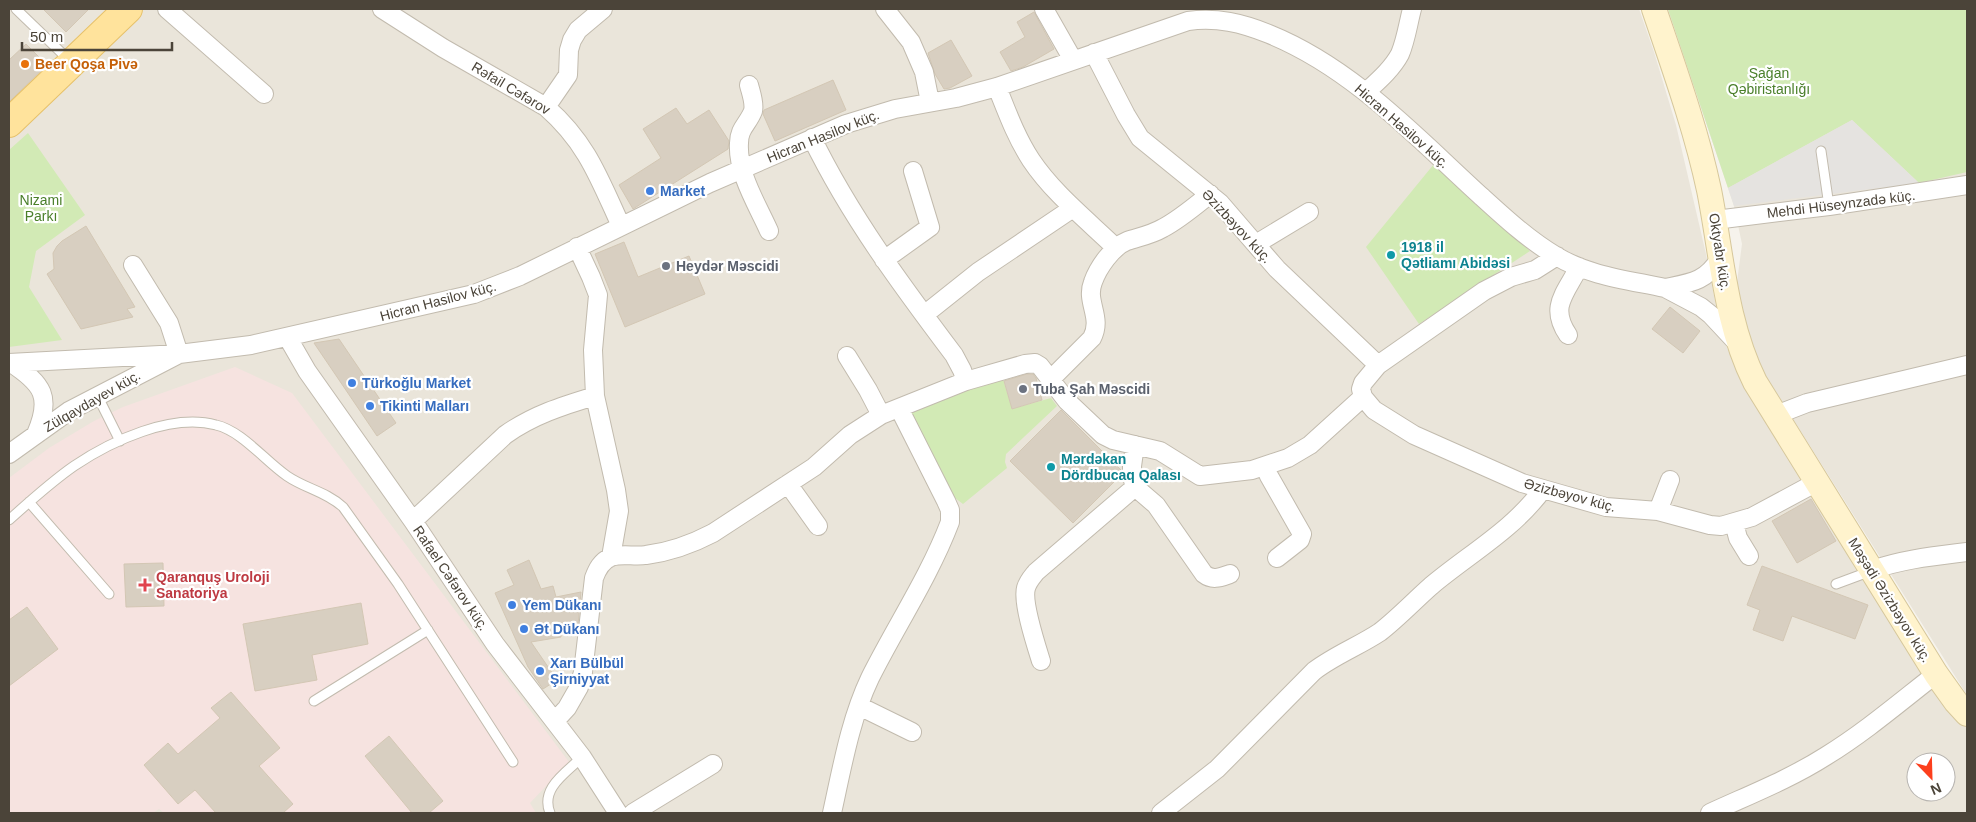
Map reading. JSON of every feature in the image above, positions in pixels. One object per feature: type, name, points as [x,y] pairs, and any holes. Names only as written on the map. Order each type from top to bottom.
[{"type":"main road","points":[[9,123],[128,9]]},
{"type":"street","points":[[167,9],[264,94]]},
{"type":"street","name":"Rəfail Cəfərov","points":[[382,9],[404,15],[546,107],[560,119],[584,148],[592,161],[621,226]]},
{"type":"street","points":[[546,107],[568,75],[569,50],[572,40],[578,30],[603,9]]},
{"type":"street","points":[[885,9],[911,42],[924,72],[930,102]]},
{"type":"street","points":[[1044,9],[1073,60]]},
{"type":"street","points":[[1366,92],[1390,68],[1400,54],[1412,9]]},
{"type":"street","name":"Oktyabr küç.","points":[[1654,9],[1696,140],[1715,220],[1720,258],[1739,345],[1755,382],[1817,482]]},
{"type":"street","name":"Hicran Hasilov küç.","points":[[10,363],[179,354],[251,345],[474,294],[498,286],[742,169],[812,138],[872,115],[965,96],[997,87],[1188,21],[1217,19],[1259,30],[1299,47],[1366,92],[1506,218],[1556,256],[1598,274],[1665,288]]},
{"type":"street","name":"Əzizbəyov küç.","points":[[1094,53],[1128,121],[1140,138],[1210,194],[1277,269],[1378,365]]},
{"type":"street","points":[[748,85],[753,101],[753,110],[741,129],[739,155],[742,169],[769,231]]},
{"type":"street","points":[[997,87],[1012,124],[1032,160],[1046,179],[1073,208],[1116,248]]},
{"type":"street","points":[[812,138],[837,185],[884,260],[954,355],[966,381]]},
{"type":"street","points":[[884,260],[924,233],[930,226],[913,171]]},
{"type":"street","name":"Mehdi Hüseynzadə küç.","points":[[1715,220],[1967,186]]},
{"type":"street","points":[[1050,380],[1092,338],[1096,330],[1097,323],[1091,288],[1101,268],[1116,248],[1126,242],[1160,230],[1210,194]]},
{"type":"street","points":[[924,315],[978,272],[1073,208]]},
{"type":"street","points":[[1256,244],[1309,212]]},
{"type":"street","points":[[554,721],[567,708],[579,687],[583,672],[594,578],[598,569],[611,557],[619,511],[595,396],[594,350],[598,295],[592,277],[577,248]]},
{"type":"street","points":[[611,557],[658,554],[697,541],[728,524],[824,460],[859,429],[881,416],[966,381],[1030,363],[1040,366],[1067,400],[1103,435],[1113,440],[1160,452],[1200,476],[1252,470],[1265,466],[1288,458],[1310,445],[1363,397],[1363,383],[1378,365],[1484,291],[1535,270],[1556,256]]},
{"type":"street","points":[[1665,288],[1703,278],[1709,274],[1720,258]]},
{"type":"street","points":[[134,265],[169,323],[179,354]]},
{"type":"street","points":[[1568,335],[1561,324],[1558,311],[1560,302],[1579,267]]},
{"type":"street","points":[[1665,288],[1701,306],[1739,345]]},
{"type":"street","points":[[1701,306],[1717,301],[1726,289]]},
{"type":"street","name":"Rafael Cəfərov küç.","points":[[288,338],[307,371],[413,521],[496,644],[582,757],[618,813]]},
{"type":"street","name":"Zülqaydayev küç.","points":[[9,454],[36,434],[97,396],[179,354]]},
{"type":"street","points":[[848,356],[881,416]]},
{"type":"street","points":[[10,363],[31,376],[42,393],[45,410],[36,434]]},
{"type":"street","points":[[1776,415],[1807,403],[1967,365]]},
{"type":"street","points":[[413,521],[505,435],[544,412],[595,396]]},
{"type":"street","name":"Əzizbəyov küç.","points":[[1363,397],[1374,410],[1414,435],[1500,474],[1542,489],[1606,507],[1658,511],[1710,525],[1721,526],[1752,517],[1817,482]]},
{"type":"street","points":[[832,813],[848,740],[859,706],[870,679],[911,603],[950,522],[950,510],[946,501],[899,408]]},
{"type":"street","points":[[1135,445],[1132,477],[1136,487],[1156,505],[1204,574],[1209,578],[1218,578],[1230,574]]},
{"type":"street","points":[[1265,466],[1302,534],[1300,540],[1278,558]]},
{"type":"street","points":[[1658,511],[1670,480]]},
{"type":"street","name":"Məşədi Əzizbəyov küç.","points":[[1817,482],[1936,674],[1967,714]]},
{"type":"street","points":[[788,484],[818,526]]},
{"type":"street","points":[[1040,661],[1025,600],[1025,589],[1029,580],[1136,487]]},
{"type":"street","points":[[1161,813],[1217,769],[1314,671],[1326,662],[1364,642],[1390,624],[1430,586],[1518,518],[1531,505],[1542,489]]},
{"type":"street","points":[[1734,523],[1738,538],[1749,556]]},
{"type":"street","points":[[1872,570],[1911,559],[1967,552]]},
{"type":"street","points":[[1710,813],[1825,757],[1861,733],[1936,674]]},
{"type":"street","points":[[859,706],[912,732]]},
{"type":"street","points":[[634,813],[713,764]]},
{"type":"lane","points":[[16,9],[72,62]]},
{"type":"lane","points":[[1821,150],[1829,206]]},
{"type":"lane","points":[[97,396],[120,441]]},
{"type":"lane","points":[[9,520],[72,467],[89,456],[120,441],[163,425],[180,422],[217,425],[233,431],[296,482],[332,497],[343,507],[398,584],[513,762]]},
{"type":"lane","points":[[29,502],[109,594]]},
{"type":"lane","points":[[1836,584],[1872,570]]},
{"type":"lane","points":[[314,701],[428,630]]},
{"type":"lane","points":[[550,813],[547,802],[548,793],[554,784],[582,757]]},
{"type":"shaded area","points":[[9,9],[1639,9],[1676,125],[1706,254],[1722,337],[1745,385],[1771,430],[1817,500],[1856,570],[1944,702],[1967,718],[1967,813],[9,813]]},
{"type":"shaded area","points":[[1668,9],[1967,9],[1967,695],[1764,373],[1746,327],[1737,282],[1742,244],[1734,206]]},
{"type":"shaded area","points":[[1852,120],[1919,183],[1734,206],[1728,188]]},
{"type":"shaded area","points":[[235,367],[292,393],[569,762],[530,803],[536,813],[164,813],[159,809],[153,813],[9,813],[9,478],[49,448],[94,421],[123,407]]},
{"type":"green space","name":"Şağan Qəbiristanlığı","points":[[1668,9],[1967,9],[1967,172],[1919,183],[1852,120],[1728,188]]},
{"type":"green space","name":"Nizami Parkı","points":[[28,133],[85,215],[36,251],[29,287],[62,340],[9,347],[9,150]]},
{"type":"green space","points":[[1434,164],[1530,251],[1419,324],[1366,247]]},
{"type":"green space","points":[[1003,379],[1012,409],[1051,398],[1057,406],[1006,454],[1005,462],[1007,468],[963,504],[951,495],[909,413],[968,389]]},
{"type":"building","points":[[43,9],[89,9],[66,32]]},
{"type":"building","points":[[1034,12],[1054,49],[1023,67],[1011,71],[1000,52],[1025,37],[1017,22]]},
{"type":"building","points":[[951,40],[972,76],[950,88],[944,89],[935,74],[928,53]]},
{"type":"building","points":[[26,44],[47,65],[9,102],[9,60]]},
{"type":"building","points":[[833,80],[846,110],[775,141],[763,114],[764,110]]},
{"type":"building","points":[[676,108],[687,124],[709,110],[729,141],[728,149],[633,209],[619,185],[661,158],[643,129]]},
{"type":"building","points":[[86,226],[135,307],[127,309],[133,317],[81,329],[47,274],[54,269],[53,253],[57,246]]},
{"type":"building","points":[[624,242],[638,277],[689,256],[705,294],[625,327],[595,254]]},
{"type":"building","points":[[1670,307],[1700,331],[1683,353],[1652,329]]},
{"type":"building","points":[[339,339],[396,423],[377,436],[314,343]]},
{"type":"building","points":[[1033,374],[1036,378],[1042,400],[1012,409],[1004,381]]},
{"type":"building","points":[[1061,410],[1121,470],[1121,475],[1073,523],[1010,461]]},
{"type":"building","points":[[1811,499],[1836,541],[1797,563],[1772,521]]},
{"type":"building","points":[[529,560],[541,589],[553,586],[556,597],[581,592],[578,625],[561,628],[561,637],[531,642],[557,680],[543,689],[528,667],[495,593],[514,585],[507,570]]},
{"type":"building","points":[[163,563],[164,606],[126,607],[124,564]]},
{"type":"building","points":[[1762,566],[1868,605],[1855,639],[1792,616],[1783,641],[1753,630],[1760,610],[1747,605]]},
{"type":"building","points":[[361,603],[368,644],[312,655],[317,680],[255,691],[243,624]]},
{"type":"building","points":[[27,607],[58,649],[9,686],[9,620]]},
{"type":"building","points":[[231,692],[280,748],[259,766],[293,804],[283,813],[216,813],[195,790],[178,804],[144,765],[168,743],[178,754],[220,718],[211,708]]},
{"type":"building","points":[[389,736],[443,801],[429,813],[412,813],[365,756]]},
{"type":"place","name":"Beer Qoşa Pivə","points":[[25,64]]},
{"type":"place","name":"Market","points":[[650,191]]},
{"type":"place","name":"1918 il Qətliamı Abidəsi","points":[[1391,255]]},
{"type":"place","name":"Heydər Məscidi","points":[[666,266]]},
{"type":"place","name":"Türkoğlu Market","points":[[352,383]]},
{"type":"place","name":"Tuba Şah Məscidi","points":[[1023,389]]},
{"type":"place","name":"Tikinti Malları","points":[[370,406]]},
{"type":"place","name":"Mərdəkan Dördbucaq Qalası","points":[[1051,467]]},
{"type":"place","name":"Qaranquş Uroloji Sanatoriya","points":[[145,585]]},
{"type":"place","name":"Yem Dükanı","points":[[512,605]]},
{"type":"place","name":"Ət Dükanı","points":[[524,629]]},
{"type":"place","name":"Xarı Bülbül Şirniyyat","points":[[540,671]]}]
